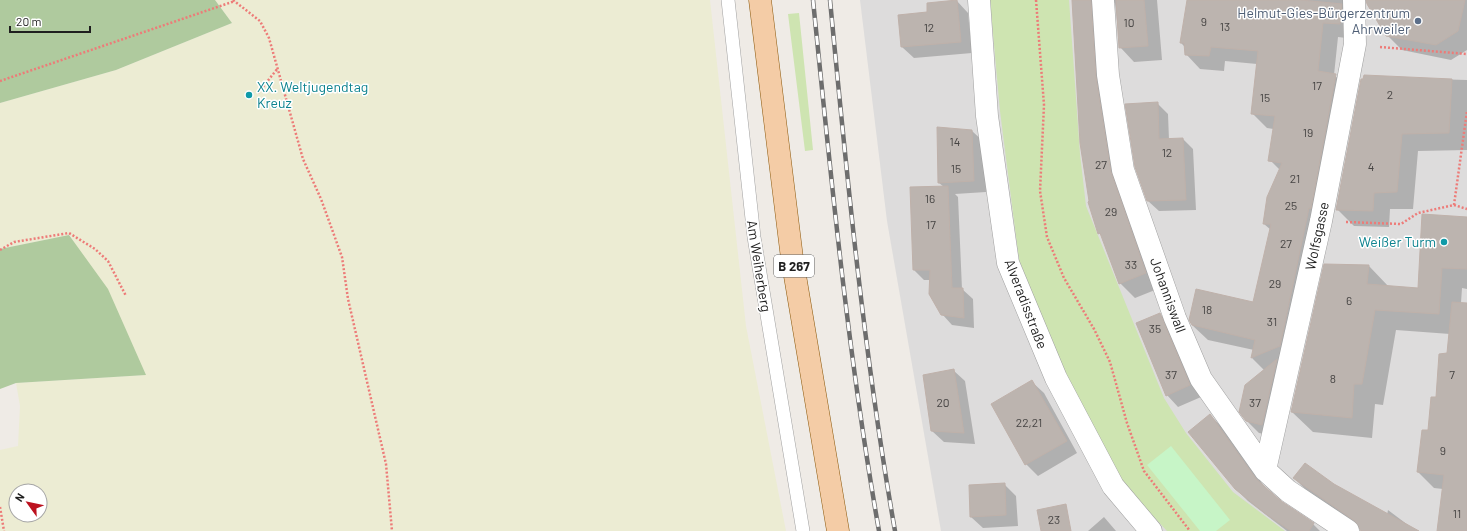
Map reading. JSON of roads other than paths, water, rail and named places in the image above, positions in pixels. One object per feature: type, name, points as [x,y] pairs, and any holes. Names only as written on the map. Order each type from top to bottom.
[{"type":"main road","name":"B 267","points":[[760,0],[792,258],[838,531]]},
{"type":"street","name":"Alveradisstraße","points":[[979,0],[987,116],[1008,263],[1056,378],[1113,486],[1151,531]]},
{"type":"street","name":"Johanniswall","points":[[1103,0],[1108,75],[1123,170],[1175,318],[1201,379],[1265,470],[1288,491],[1348,531]]},
{"type":"street","name":"Wolfsgasse","points":[[1265,470],[1321,221],[1355,44],[1349,0]]},
{"type":"lane","name":"Am Weiherberg","points":[[728,0],[754,237],[803,531]]},
{"type":"railway","points":[[813,0],[849,333],[879,531]]},
{"type":"railway","points":[[830,0],[865,333],[895,531]]},
{"type":"place","name":"Helmut-Gies-Bürgerzentrum Ahrweiler","points":[[1418,21]]},
{"type":"place","name":"XX. Weltjugendtag Kreuz","points":[[249,95]]},
{"type":"place","name":"Weißer Turm","points":[[1444,242]]}]
